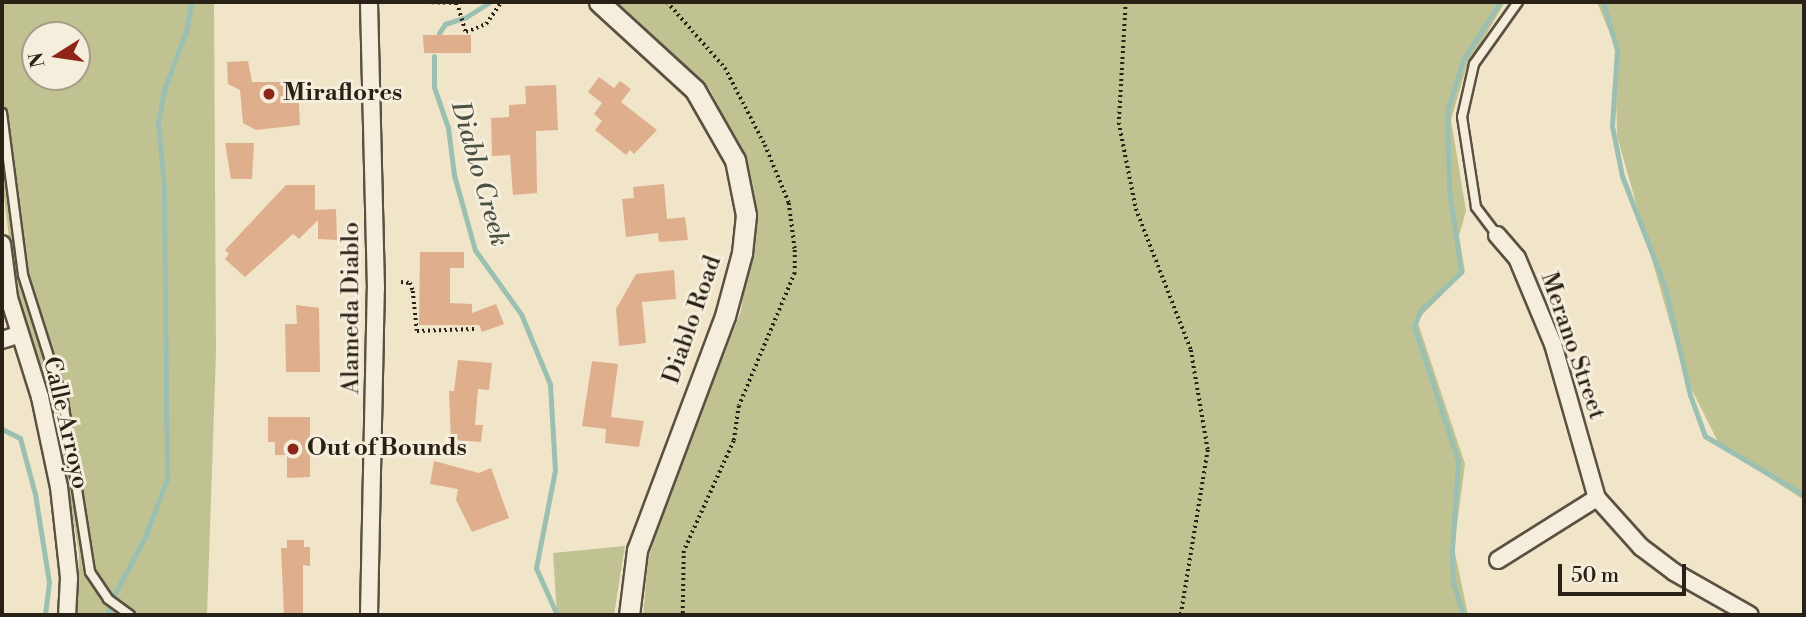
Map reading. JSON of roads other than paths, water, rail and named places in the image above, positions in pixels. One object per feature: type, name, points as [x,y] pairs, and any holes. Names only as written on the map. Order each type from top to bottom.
[{"type":"street","name":"Alameda Diablo","points":[[369,2],[376,289],[369,615]]},
{"type":"street","name":"Diablo Road","points":[[599,2],[695,90],[735,160],[746,215],[742,253],[725,316],[637,550],[629,615]]},
{"type":"street","name":"Merano Street","points":[[1497,235],[1517,258],[1553,344],[1597,498],[1652,555],[1750,615]]},
{"type":"street","name":"Calle Arroyo","points":[[2,244],[9,298],[40,397],[59,487],[69,578],[66,615]]},
{"type":"street","points":[[2,340],[20,334]]},
{"type":"street","points":[[1499,559],[1597,498]]},
{"type":"lane","name":"Merano Street","points":[[1497,235],[1476,207],[1462,117],[1474,64],[1518,2]]},
{"type":"lane","points":[[2,113],[23,275],[63,401],[90,572],[108,599],[130,615]]},
{"type":"waterway","points":[[113,597],[145,537],[167,479],[164,187],[158,122],[164,90],[187,28],[191,2]]},
{"type":"waterway","name":"Diablo Creek","points":[[439,33],[445,24],[466,17],[490,2]]},
{"type":"waterway","points":[[1463,615],[1453,583],[1452,550],[1458,461],[1414,326],[1420,311],[1461,272],[1449,189],[1447,111],[1463,60],[1500,2]]},
{"type":"waterway","points":[[1603,2],[1617,50],[1612,126],[1622,176],[1665,287],[1690,395],[1705,436],[1804,495]]},
{"type":"waterway","name":"Diablo Creek","points":[[434,56],[434,87],[448,128],[454,175],[475,250],[521,314],[550,384],[555,470],[536,568],[557,615]]},
{"type":"waterway","points":[[2,429],[20,438],[35,494],[49,582],[45,615]]},
{"type":"waterway","points":[[107,615],[110,605]]},
{"type":"place","name":"Miraflores","points":[[269,94]]},
{"type":"place","name":"Out of Bounds","points":[[293,449]]}]
